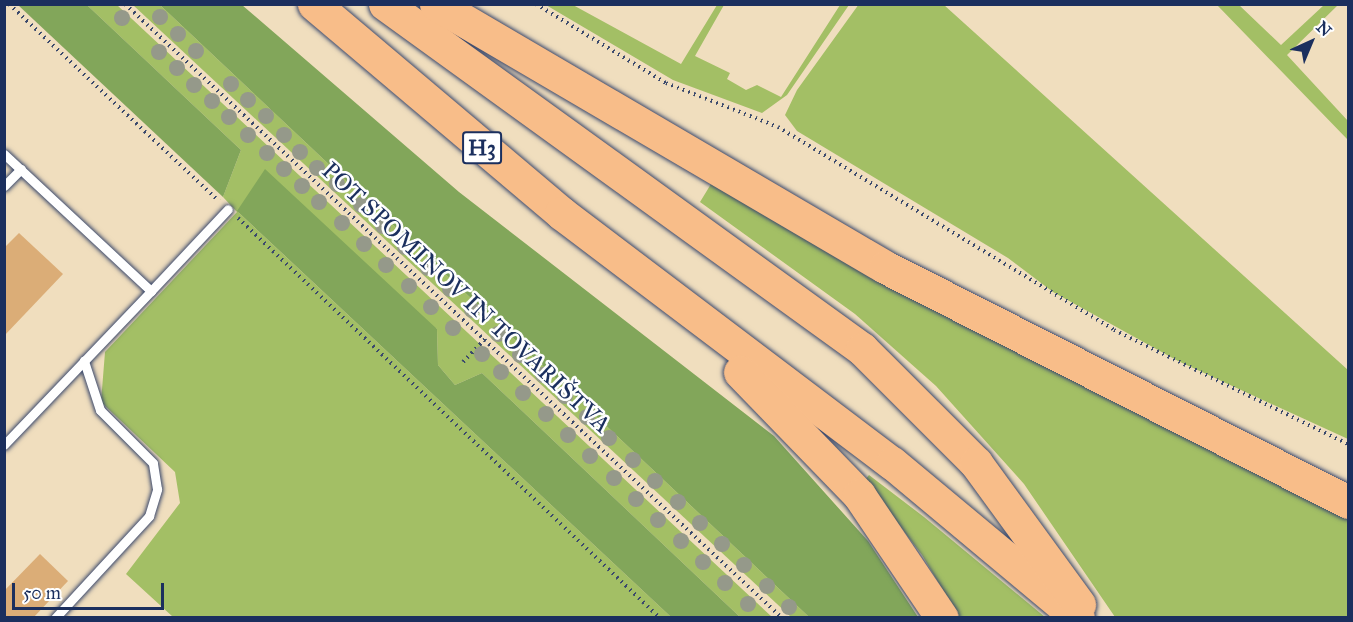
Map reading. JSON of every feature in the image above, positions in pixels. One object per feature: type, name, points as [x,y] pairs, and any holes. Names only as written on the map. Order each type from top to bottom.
[{"type":"highway","name":"H3","points":[[314,4],[387,70],[655,285]]},
{"type":"highway","points":[[385,4],[820,314],[902,384],[1018,514],[1087,618]]},
{"type":"highway","points":[[436,4],[885,267],[1348,502]]},
{"type":"highway","points":[[655,285],[825,456],[890,536],[942,618]]},
{"type":"highway","points":[[655,285],[892,463],[1078,618]]},
{"type":"lane","points":[[4,154],[151,291]]},
{"type":"lane","points":[[4,186],[21,169]]},
{"type":"lane","points":[[4,445],[228,209]]},
{"type":"lane","points":[[55,618],[149,516],[157,489],[153,463],[100,410],[84,361]]},
{"type":"path","points":[[9,4],[660,618]]},
{"type":"path","name":"POT SPOMINOV IN TOVARIŠTVA","points":[[125,4],[782,618]]},
{"type":"path","points":[[536,4],[666,83],[778,127],[1114,330],[1348,444]]},
{"type":"path","points":[[463,362],[484,339]]},
{"type":"green space","points":[[859,4],[944,5],[1348,370],[1348,439],[1178,361],[1053,292],[1008,258],[797,131],[785,115],[797,90]]},
{"type":"green space","points":[[18,5],[87,5],[241,150],[223,197]]},
{"type":"green space","points":[[87,5],[117,5],[772,617],[740,617],[482,373],[455,385],[438,365],[437,329],[238,212],[671,617],[173,617],[126,574],[180,503],[175,472],[101,402],[105,352],[237,212],[223,197],[241,150]]},
{"type":"green space","points":[[133,5],[160,5],[809,617],[791,617]]},
{"type":"green space","points":[[160,5],[242,5],[459,192],[774,436],[868,541],[918,617],[809,617]]},
{"type":"green space","points":[[546,5],[573,5],[681,64],[717,5],[724,5],[695,56],[730,73],[727,79],[746,90],[757,85],[781,97],[840,5],[849,5],[787,95],[762,113],[673,80]]},
{"type":"green space","points":[[1217,5],[1239,5],[1281,45],[1324,5],[1338,5],[1287,55],[1348,121],[1348,140]]},
{"type":"green space","points":[[265,169],[437,329],[438,365],[455,385],[482,373],[740,617],[671,617],[237,211]]},
{"type":"green space","points":[[711,184],[1348,518],[1348,617],[1115,617],[1024,484],[936,386],[855,314],[700,202]]},
{"type":"green space","points":[[869,475],[924,517],[1045,617],[959,617],[922,555],[865,480]]},
{"type":"building","points":[[19,233],[63,274],[4,336],[4,248]]},
{"type":"building","points":[[40,554],[68,581],[33,618],[4,618],[4,591]]}]
